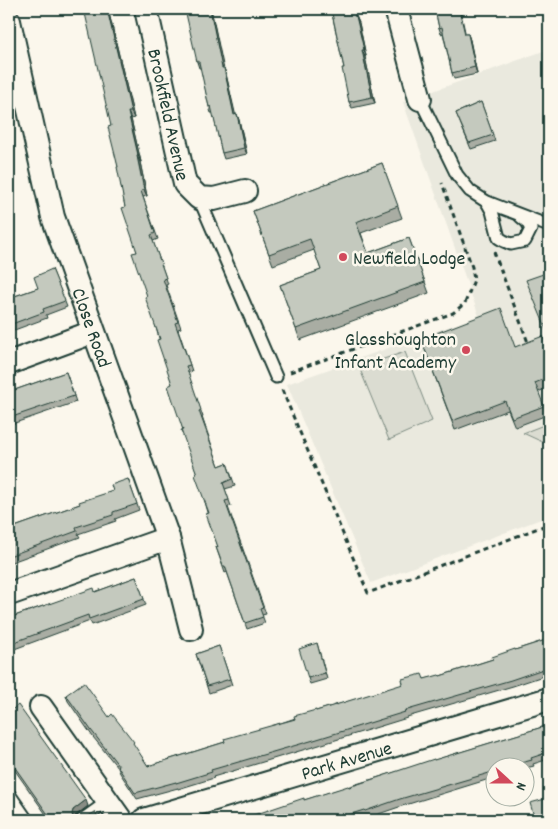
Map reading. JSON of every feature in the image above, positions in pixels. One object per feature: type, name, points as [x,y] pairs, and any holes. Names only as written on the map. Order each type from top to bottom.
[{"type":"street","name":"Brookfield Avenue","points":[[146,9],[185,184],[199,198],[214,199],[245,191]]},
{"type":"street","points":[[396,9],[420,99]]},
{"type":"street","name":"Close Road","points":[[9,22],[12,50],[53,217],[168,538],[191,628]]},
{"type":"street","points":[[9,362],[93,332]]},
{"type":"street","points":[[9,594],[168,538]]},
{"type":"street","name":"Park Avenue","points":[[144,820],[549,699]]},
{"type":"street","points":[[41,707],[121,820]]},
{"type":"lane","points":[[420,99],[456,176],[470,191],[487,202],[549,226]]},
{"type":"lane","points":[[199,198],[276,377]]},
{"type":"lane","points":[[487,202],[492,211],[499,238],[510,244],[526,242],[531,229],[527,222],[515,212]]},
{"type":"lane","points":[[9,794],[27,820]]},
{"type":"lane","points":[[82,820],[108,802]]},
{"type":"path","points":[[442,183],[472,267],[474,280],[465,303],[453,313],[276,377],[368,593],[549,524]]},
{"type":"path","points":[[494,251],[530,347]]},
{"type":"shaded area","name":"Glasshoughton Infant Academy","points":[[549,49],[549,516],[371,583],[287,384],[479,316],[403,102]]},
{"type":"shaded area","points":[[405,352],[432,421],[389,440],[359,367]]},
{"type":"shaded area","points":[[549,423],[549,445],[523,433]]},
{"type":"building","points":[[84,9],[107,9],[131,112],[128,112],[144,190],[141,191],[155,233],[151,235],[166,278],[163,279],[178,322],[175,323],[190,365],[186,366],[201,410],[199,411],[219,466],[227,463],[232,479],[223,483],[229,500],[225,501],[263,608],[260,609],[263,617],[245,623],[225,566],[223,566],[216,547],[218,547],[206,514],[209,513],[195,475],[197,474],[168,386],[172,384],[157,340],[160,339],[132,253],[137,252],[122,208],[125,207],[108,127],[111,126]]},
{"type":"building","points":[[185,9],[210,9],[222,68],[224,68],[234,115],[237,114],[244,148],[222,153],[199,62],[197,62]]},
{"type":"building","points":[[331,9],[353,9],[364,50],[362,50],[372,97],[349,102],[342,68],[344,68]]},
{"type":"building","points":[[435,9],[459,9],[465,34],[468,34],[475,67],[452,73],[442,27],[439,28]]},
{"type":"building","points":[[481,102],[493,135],[469,143],[456,113]]},
{"type":"building","name":"Newfield Lodge","points":[[382,163],[398,206],[356,222],[368,253],[409,238],[425,282],[296,329],[280,285],[321,270],[310,239],[269,254],[253,211]]},
{"type":"building","points":[[52,269],[65,301],[43,309],[44,312],[9,325],[9,298],[38,288],[34,277]]},
{"type":"building","points":[[549,272],[549,336],[526,280]]},
{"type":"building","points":[[501,308],[515,347],[543,336],[549,352],[549,377],[535,383],[544,406],[512,418],[505,401],[452,421],[421,339]]},
{"type":"building","points":[[66,372],[74,396],[9,418],[9,392]]},
{"type":"building","points":[[128,479],[137,504],[113,512],[113,515],[76,527],[77,531],[9,556],[9,529],[113,491],[111,485]]},
{"type":"building","points":[[136,577],[144,599],[89,619],[88,615],[9,644],[9,618],[94,588],[95,592]]},
{"type":"building","points":[[549,639],[549,667],[211,770],[212,772],[176,783],[135,793],[119,766],[66,695],[84,682],[109,717],[112,714],[134,742],[148,766],[225,742],[224,739],[295,719],[294,716],[403,684],[402,679],[422,674],[424,679],[440,676]]},
{"type":"building","points":[[317,643],[325,673],[308,678],[299,649]]},
{"type":"building","points":[[219,646],[230,679],[207,686],[196,654]]},
{"type":"building","points":[[18,705],[86,800],[73,810],[73,818],[76,820],[52,820],[9,759],[9,712]]},
{"type":"building","points":[[549,725],[549,752],[536,756],[486,756],[486,774],[365,811],[332,820],[239,820],[304,798],[304,800],[349,787]]},
{"type":"building","points":[[549,798],[549,820],[535,820],[531,806],[536,806],[536,801]]},
{"type":"building","points":[[95,812],[100,820],[82,820]]},
{"type":"place","name":"Newfield Lodge","points":[[343,257]]},
{"type":"place","name":"Glasshoughton Infant Academy","points":[[466,350]]}]
